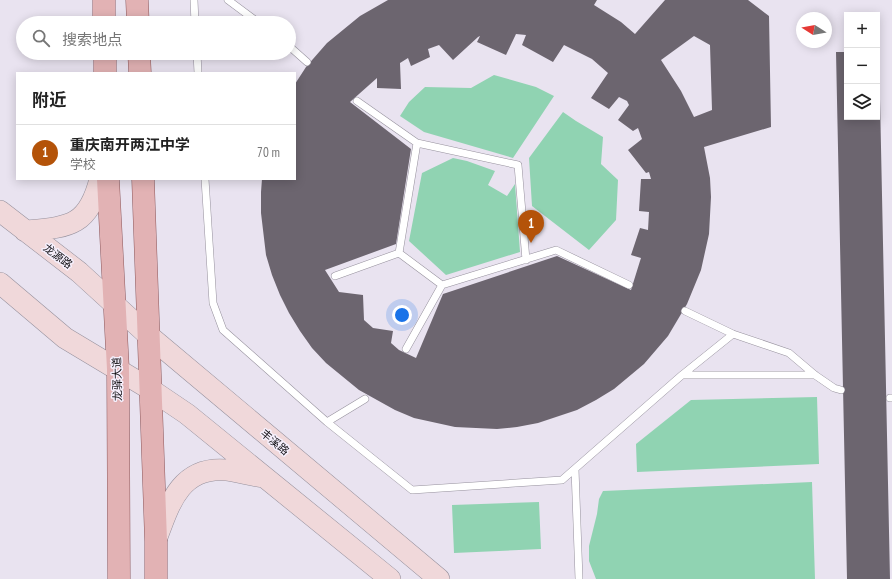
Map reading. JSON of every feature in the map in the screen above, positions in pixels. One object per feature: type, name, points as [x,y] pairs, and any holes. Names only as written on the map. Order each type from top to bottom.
[{"type":"main road","points":[[104,0],[104,16]]},
{"type":"main road","points":[[137,0],[138,16]]},
{"type":"main road","points":[[105,60],[105,72]]},
{"type":"main road","points":[[139,60],[140,72]]},
{"type":"main road","points":[[25,231],[60,228],[77,221],[90,206],[96,195],[100,180]]},
{"type":"main road","name":"龙驿大道","points":[[108,180],[113,303],[118,369],[119,579]]},
{"type":"main road","points":[[143,180],[156,541],[156,579]]},
{"type":"main road","name":"龙源路","points":[[0,211],[79,272],[113,303]]},
{"type":"main road","points":[[0,284],[65,338],[118,369],[187,414],[390,579]]},
{"type":"main road","name":"丰溪路","points":[[113,303],[148,335],[439,579]]},
{"type":"main road","points":[[156,541],[169,504],[183,484],[202,472],[225,470],[266,478]]},
{"type":"lane","points":[[194,0],[195,16]]},
{"type":"lane","points":[[228,0],[250,16]]},
{"type":"lane","points":[[296,52],[307,62]]},
{"type":"lane","points":[[197,60],[198,72]]},
{"type":"lane","points":[[357,101],[417,143],[518,165],[526,260]]},
{"type":"lane","points":[[399,253],[417,143]]},
{"type":"lane","points":[[205,180],[213,303],[223,330],[327,422],[412,490],[562,480],[682,375],[733,334]]},
{"type":"lane","points":[[406,350],[442,285],[556,250],[630,285]]},
{"type":"lane","points":[[335,276],[399,253]]},
{"type":"lane","points":[[399,253],[442,285]]},
{"type":"lane","points":[[685,311],[733,334],[789,353],[815,376],[834,388],[841,390]]},
{"type":"lane","points":[[682,375],[815,376]]},
{"type":"lane","points":[[327,422],[365,399]]},
{"type":"lane","points":[[575,469],[579,579]]},
{"type":"green space","points":[[494,75],[536,87],[554,96],[513,158],[424,132],[400,116],[409,102],[425,87],[471,88]]},
{"type":"green space","points":[[563,112],[603,137],[601,164],[618,180],[616,220],[589,250],[532,206],[529,158]]},
{"type":"green space","points":[[453,158],[467,161],[495,171],[488,185],[507,196],[515,184],[520,252],[446,275],[409,241],[422,173]]},
{"type":"green space","points":[[817,397],[819,464],[637,472],[636,444],[691,400]]},
{"type":"green space","points":[[812,482],[815,579],[596,579],[589,561],[589,546],[599,499],[603,491]]},
{"type":"green space","points":[[539,502],[541,549],[454,553],[452,505]]},
{"type":"building","points":[[388,0],[597,0],[594,5],[621,22],[635,34],[665,0],[748,0],[769,16],[771,127],[704,147],[710,178],[711,197],[709,234],[701,270],[687,304],[668,336],[644,364],[614,389],[596,400],[577,410],[538,423],[497,429],[455,427],[414,418],[395,410],[359,390],[326,363],[312,348],[300,331],[280,295],[272,275],[266,255],[261,213],[262,180],[296,180],[296,82],[306,67],[327,43],[360,16]],"holes":[[[516,34],[526,35],[522,45],[553,62],[564,45],[592,59],[608,73],[591,98],[609,109],[619,97],[627,101],[629,105],[618,120],[633,131],[638,128],[642,139],[628,150],[646,173],[649,172],[651,179],[641,179],[639,211],[649,212],[648,230],[640,228],[631,255],[641,258],[631,290],[557,256],[443,294],[416,358],[399,350],[391,343],[393,331],[373,328],[364,320],[363,295],[339,292],[325,270],[396,244],[411,149],[350,102],[377,78],[377,88],[401,89],[400,63],[408,58],[411,66],[430,57],[428,49],[439,45],[453,60],[480,36],[477,42],[506,55]],[[694,36],[710,45],[712,110],[694,117],[681,91],[661,60]]]},
{"type":"building","points":[[836,52],[844,52],[844,120],[880,120],[880,99],[890,579],[847,579]]},
{"type":"place","name":"重庆南开两江中学","points":[[531,243]]}]
